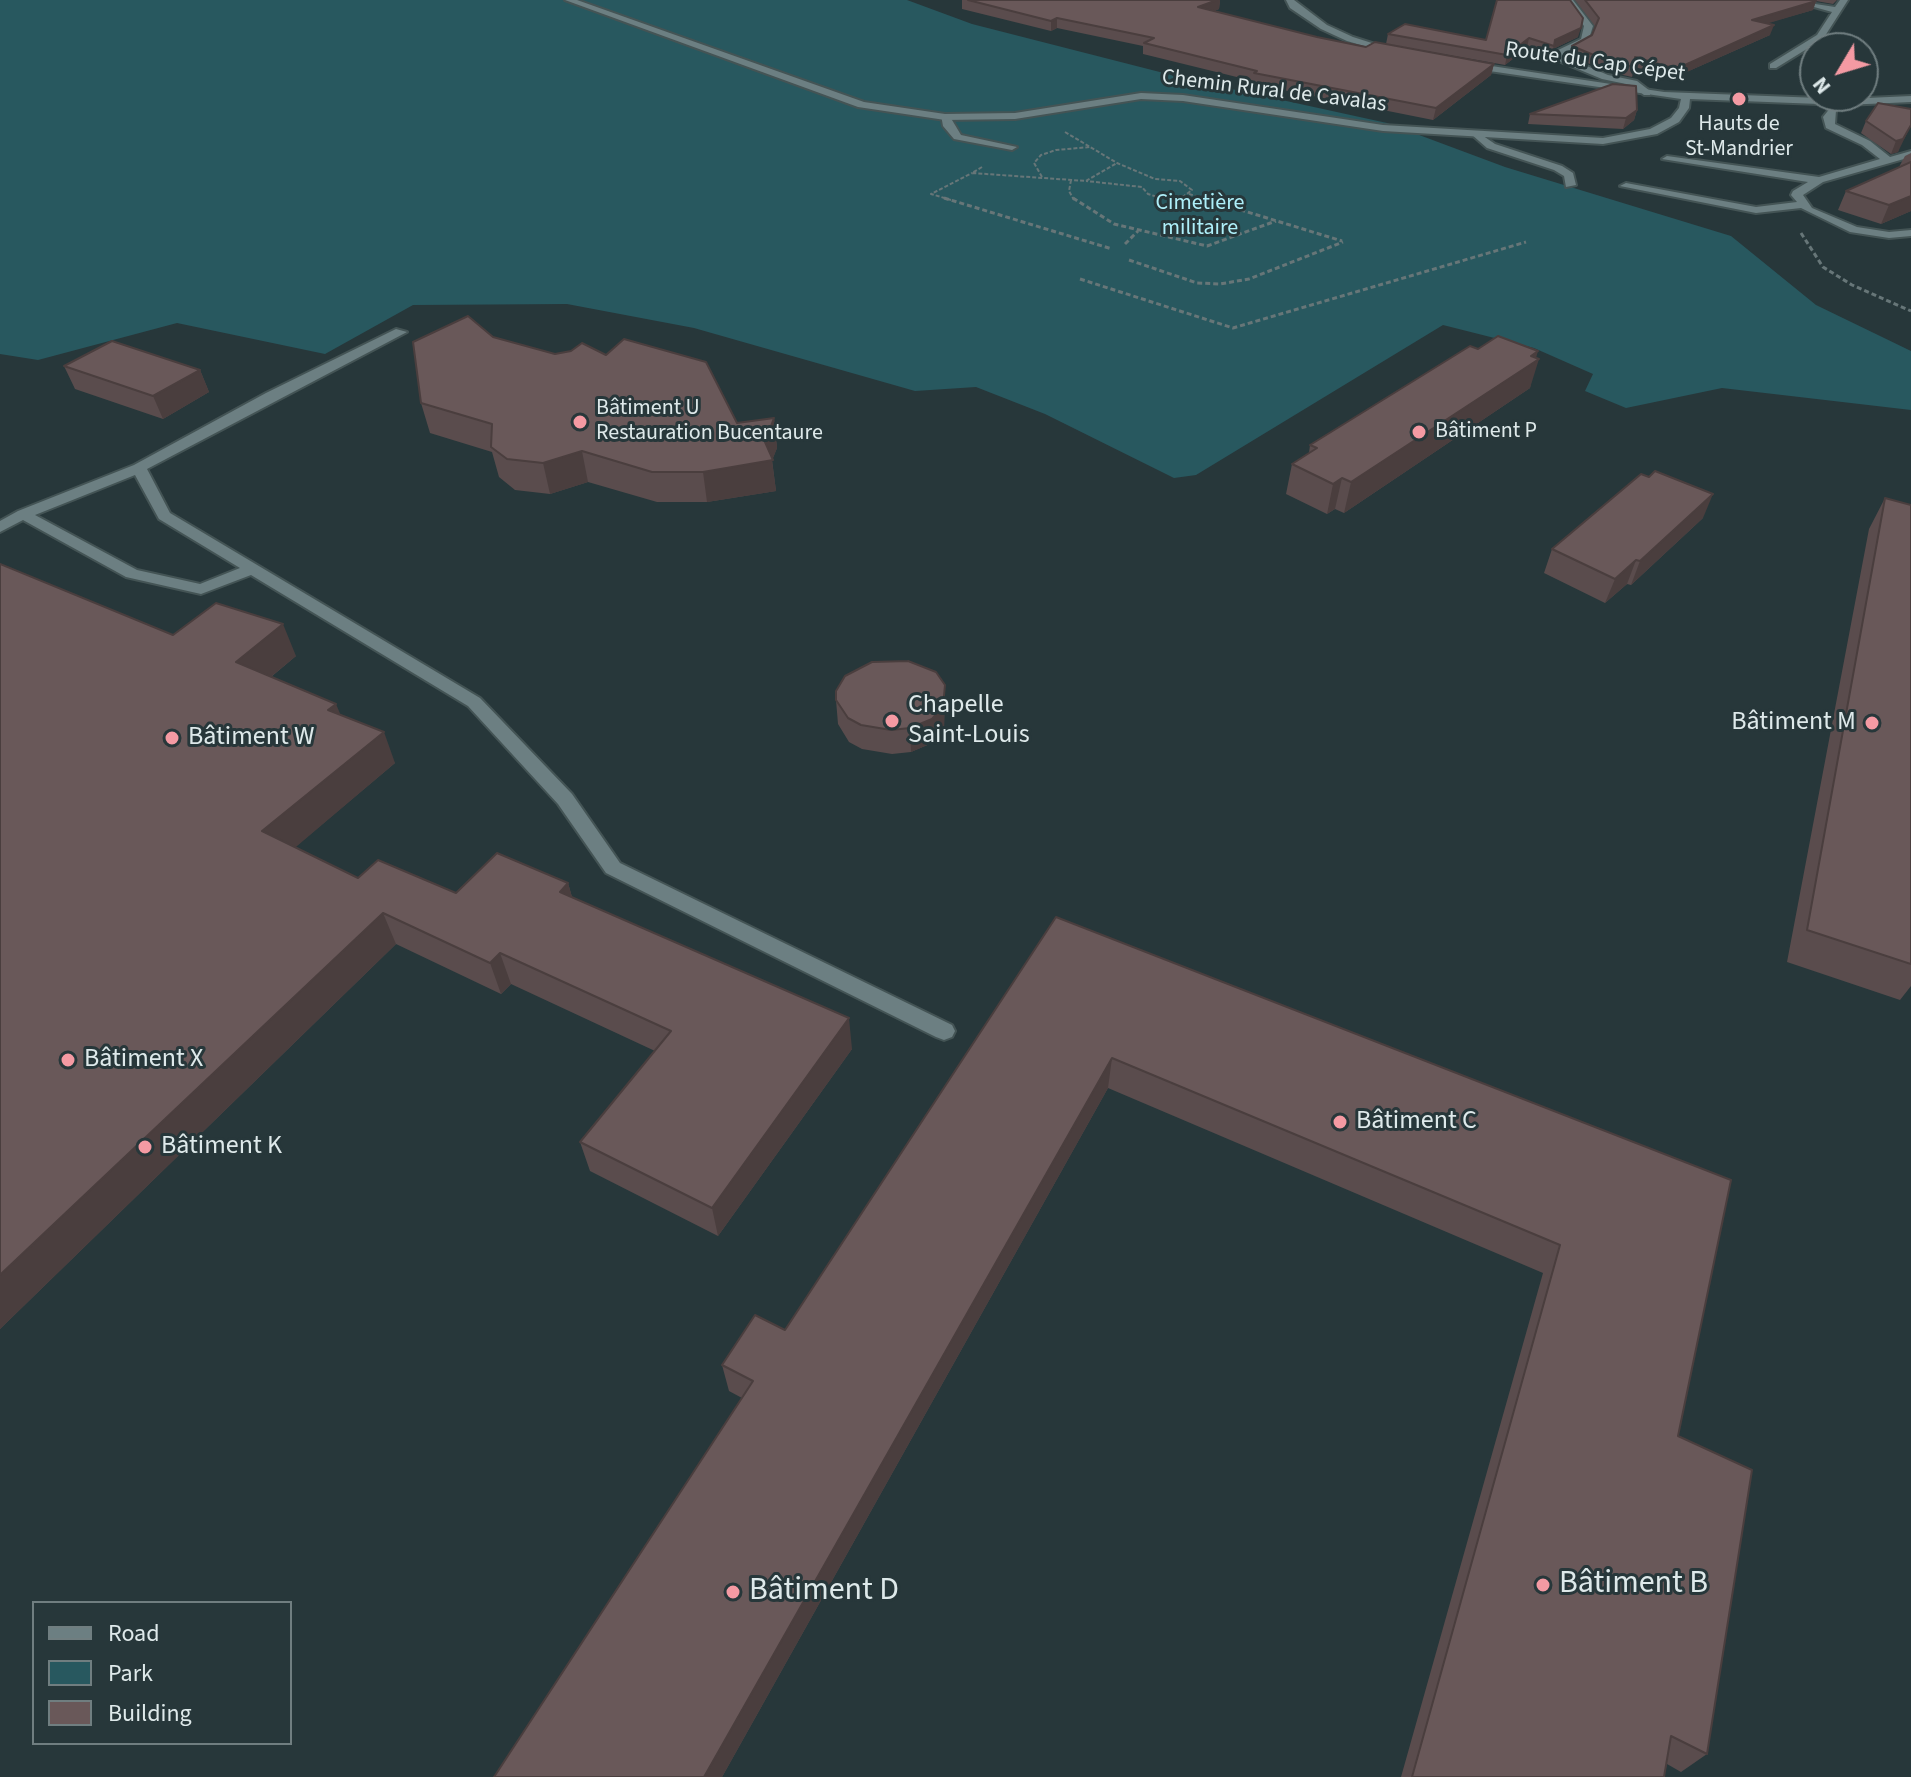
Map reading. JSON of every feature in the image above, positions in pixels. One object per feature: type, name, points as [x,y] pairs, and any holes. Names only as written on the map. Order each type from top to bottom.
[{"type":"street","name":"Chemin Rural de Cavalas","points":[[569,0],[862,105],[945,117],[1015,116],[1141,96],[1183,98],[1383,128],[1603,141],[1653,132],[1675,120],[1684,108],[1686,96]]},
{"type":"street","points":[[1291,3],[1303,0]]},
{"type":"street","points":[[1568,0],[1589,26],[1585,40],[1557,54],[1559,58],[1605,77],[1634,83],[1647,93]]},
{"type":"street","points":[[1793,0],[1837,10]]},
{"type":"street","points":[[1773,66],[1820,37],[1844,0]]},
{"type":"street","points":[[1291,3],[1324,27],[1350,39],[1411,56]]},
{"type":"street","name":"Route du Cap Cépet","points":[[1457,64],[1647,93],[1845,102],[1911,99]]},
{"type":"street","points":[[1830,112],[1830,126],[1866,143],[1887,160]]},
{"type":"street","points":[[945,117],[958,137],[1012,147]]},
{"type":"street","points":[[1476,134],[1491,146],[1558,168],[1569,175],[1570,185]]},
{"type":"street","points":[[1911,154],[1819,180],[1799,191],[1798,199],[1820,217],[1854,230],[1889,235],[1911,233]]},
{"type":"street","points":[[1667,159],[1819,180]]},
{"type":"street","points":[[1626,186],[1756,210],[1802,205]]},
{"type":"street","points":[[0,527],[23,514],[139,468],[271,396],[401,332]]},
{"type":"street","points":[[139,468],[164,516],[474,702],[565,799],[613,868],[944,1031]]},
{"type":"street","points":[[23,514],[132,574],[201,589],[252,569]]},
{"type":"path","points":[[1057,127],[1117,163],[1149,177],[1187,183],[1191,187],[1189,194]]},
{"type":"path","points":[[1042,178],[1035,171],[1034,163],[1041,155],[1056,150],[1091,147]]},
{"type":"path","points":[[1086,181],[1117,163]]},
{"type":"path","points":[[983,167],[931,194],[1112,249]]},
{"type":"path","points":[[972,173],[1136,187],[1161,198],[1189,194],[1343,242],[1249,279],[1220,284],[1197,283],[1129,260]]},
{"type":"path","points":[[1136,187],[1149,177]]},
{"type":"path","points":[[1071,180],[1069,191],[1075,202],[1114,224],[1207,246],[1276,221]]},
{"type":"path","points":[[1125,244],[1138,231]]},
{"type":"path","points":[[1080,279],[1233,328],[1526,242]]},
{"type":"green space","name":"Cimetière militaire","points":[[0,0],[907,0],[972,24],[1195,81],[1387,123],[1505,167],[1731,236],[1816,305],[1911,351],[1911,410],[1722,388],[1626,408],[1585,391],[1593,374],[1534,348],[1443,325],[1196,475],[1174,478],[1045,414],[976,387],[915,391],[694,328],[567,304],[413,305],[325,354],[177,323],[38,360],[0,354]]},
{"type":"building","points":[[968,0],[1217,0],[1198,7],[1366,47],[1375,42],[1494,64],[1436,108],[1254,73],[1257,71],[1144,43],[1154,38],[1057,18],[1051,21]]},
{"type":"building","points":[[1497,0],[1570,0],[1583,18],[1581,28],[1555,40],[1554,46],[1529,38],[1507,55],[1388,34],[1405,24],[1486,40]]},
{"type":"building","points":[[1585,0],[1816,1],[1752,20],[1774,25],[1676,69],[1635,57],[1635,67],[1613,63],[1572,46],[1592,35],[1599,18]]},
{"type":"building","points":[[1613,84],[1636,86],[1637,110],[1626,118],[1530,114]]},
{"type":"building","points":[[1879,103],[1911,109],[1911,125],[1903,139],[1896,141],[1866,121],[1872,112],[1879,112]]},
{"type":"building","points":[[1911,162],[1911,196],[1889,205],[1846,191]]},
{"type":"building","name":"Bâtiment U Restauration Bucentaure","points":[[468,316],[493,337],[555,354],[571,351],[582,343],[606,355],[624,339],[706,362],[737,423],[774,418],[765,442],[773,460],[703,472],[652,472],[582,451],[543,463],[507,459],[491,447],[492,424],[421,403],[413,342]]},
{"type":"building","points":[[1498,336],[1538,351],[1531,356],[1539,359],[1351,482],[1342,478],[1333,484],[1292,464],[1317,448],[1310,445],[1470,346],[1478,349]]},
{"type":"building","points":[[112,341],[200,370],[153,396],[64,366]]},
{"type":"building","points":[[1655,471],[1713,494],[1640,561],[1636,560],[1615,579],[1552,549],[1641,474],[1649,477]]},
{"type":"building","name":"Bâtiment M","points":[[1885,498],[1911,505],[1911,964],[1807,930]]},
{"type":"building","points":[[0,564],[173,635],[216,603],[283,624],[236,662],[336,704],[328,710],[384,732],[262,831],[358,878],[378,860],[456,893],[497,853],[568,883],[560,892],[849,1018],[712,1208],[580,1142],[671,1031],[500,953],[490,963],[383,913],[0,1275]]},
{"type":"building","points":[[908,661],[936,672],[945,685],[943,706],[932,719],[910,728],[891,730],[861,725],[848,718],[836,700],[836,691],[845,676],[872,662]]},
{"type":"building","points":[[1056,917],[1731,1180],[1678,1436],[1752,1470],[1707,1754],[1671,1736],[1664,1777],[1412,1777],[1560,1245],[1112,1058],[704,1777],[494,1777],[753,1381],[722,1365],[755,1315],[785,1330]]},
{"type":"place","name":"Hauts de St-Mandrier","points":[[1739,99]]},
{"type":"place","name":"Bâtiment U Restauration Bucentaure","points":[[580,422]]},
{"type":"place","name":"Bâtiment P","points":[[1419,432]]},
{"type":"place","name":"Chapelle Saint-Louis","points":[[892,721]]},
{"type":"place","name":"Bâtiment M","points":[[1872,723]]},
{"type":"place","name":"Bâtiment W","points":[[172,738]]},
{"type":"place","name":"Bâtiment X","points":[[68,1060]]},
{"type":"place","name":"Bâtiment C","points":[[1340,1122]]},
{"type":"place","name":"Bâtiment K","points":[[145,1147]]},
{"type":"place","name":"Bâtiment B","points":[[1543,1585]]},
{"type":"place","name":"Bâtiment D","points":[[733,1592]]}]
